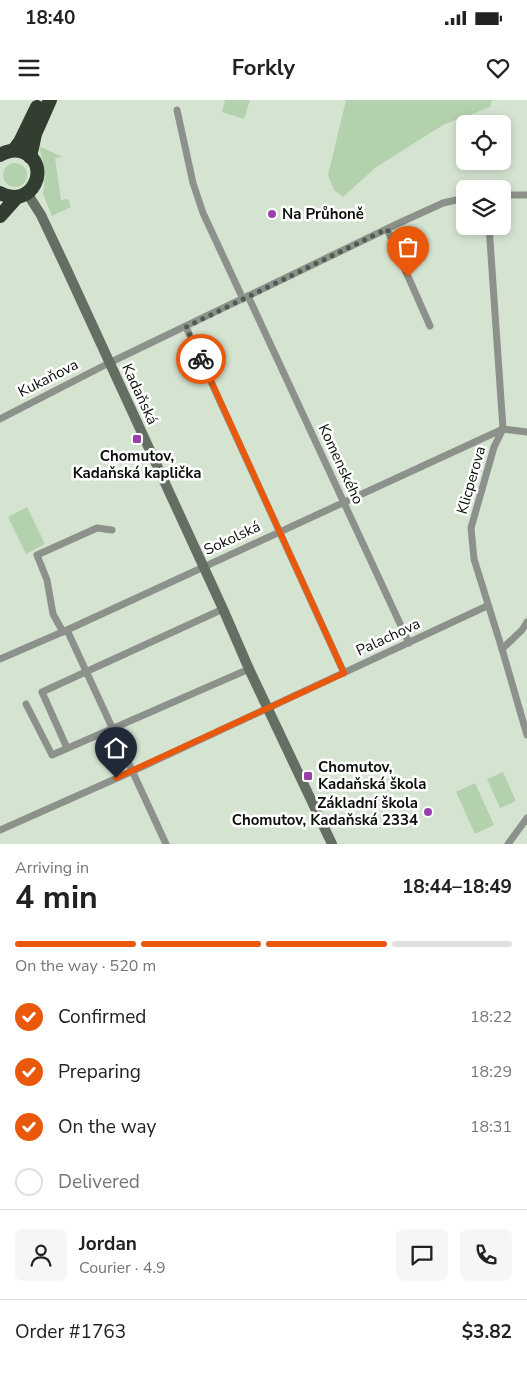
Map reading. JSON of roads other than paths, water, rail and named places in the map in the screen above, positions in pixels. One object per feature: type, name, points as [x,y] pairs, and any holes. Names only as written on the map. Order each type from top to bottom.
[{"type":"highway","points":[[14,150],[20,142],[40,100]]},
{"type":"highway","points":[[30,157],[35,134],[50,100]]},
{"type":"highway","points":[[0,155],[14,150],[25,153],[34,163],[37,177],[35,184],[0,216]]},
{"type":"highway","points":[[0,193],[8,197],[22,195]]},
{"type":"street","points":[[177,110],[192,183],[203,212],[245,298]]},
{"type":"street","name":"Kadaňská","points":[[22,195],[41,215],[223,608],[249,669],[332,844]]},
{"type":"street","points":[[511,196],[527,195]]},
{"type":"street","points":[[109,363],[387,229],[443,203],[456,200]]},
{"type":"street","points":[[387,229],[430,326]]},
{"type":"street","name":"Klicperova","points":[[490,235],[503,429],[494,447],[471,528],[474,559],[527,735]]},
{"type":"street","name":"Komenského","points":[[245,298],[409,643]]},
{"type":"street","points":[[186,327],[344,673]]},
{"type":"street","name":"Kukaňova","points":[[0,418],[109,363]]},
{"type":"street","points":[[503,429],[527,432]]},
{"type":"street","name":"Sokolská","points":[[0,659],[65,631],[503,429]]},
{"type":"street","points":[[112,530],[97,528],[36,555],[47,580],[53,614],[87,670],[166,844]]},
{"type":"street","name":"Palachova","points":[[0,830],[133,771],[487,606]]},
{"type":"street","points":[[67,748],[42,692],[223,608]]},
{"type":"street","points":[[502,649],[522,630],[527,622]]},
{"type":"street","points":[[26,704],[52,755],[249,669]]},
{"type":"street","points":[[508,844],[527,818]]},
{"type":"place","name":"Na Průhoně","points":[[272,214]]},
{"type":"place","name":"Chomutov, Kadaňská kaplička","points":[[137,439]]},
{"type":"place","name":"Chomutov, Kadaňská škola","points":[[308,776]]},
{"type":"place","name":"Základní škola Chomutov, Kadaňská 2334","points":[[428,812]]}]
